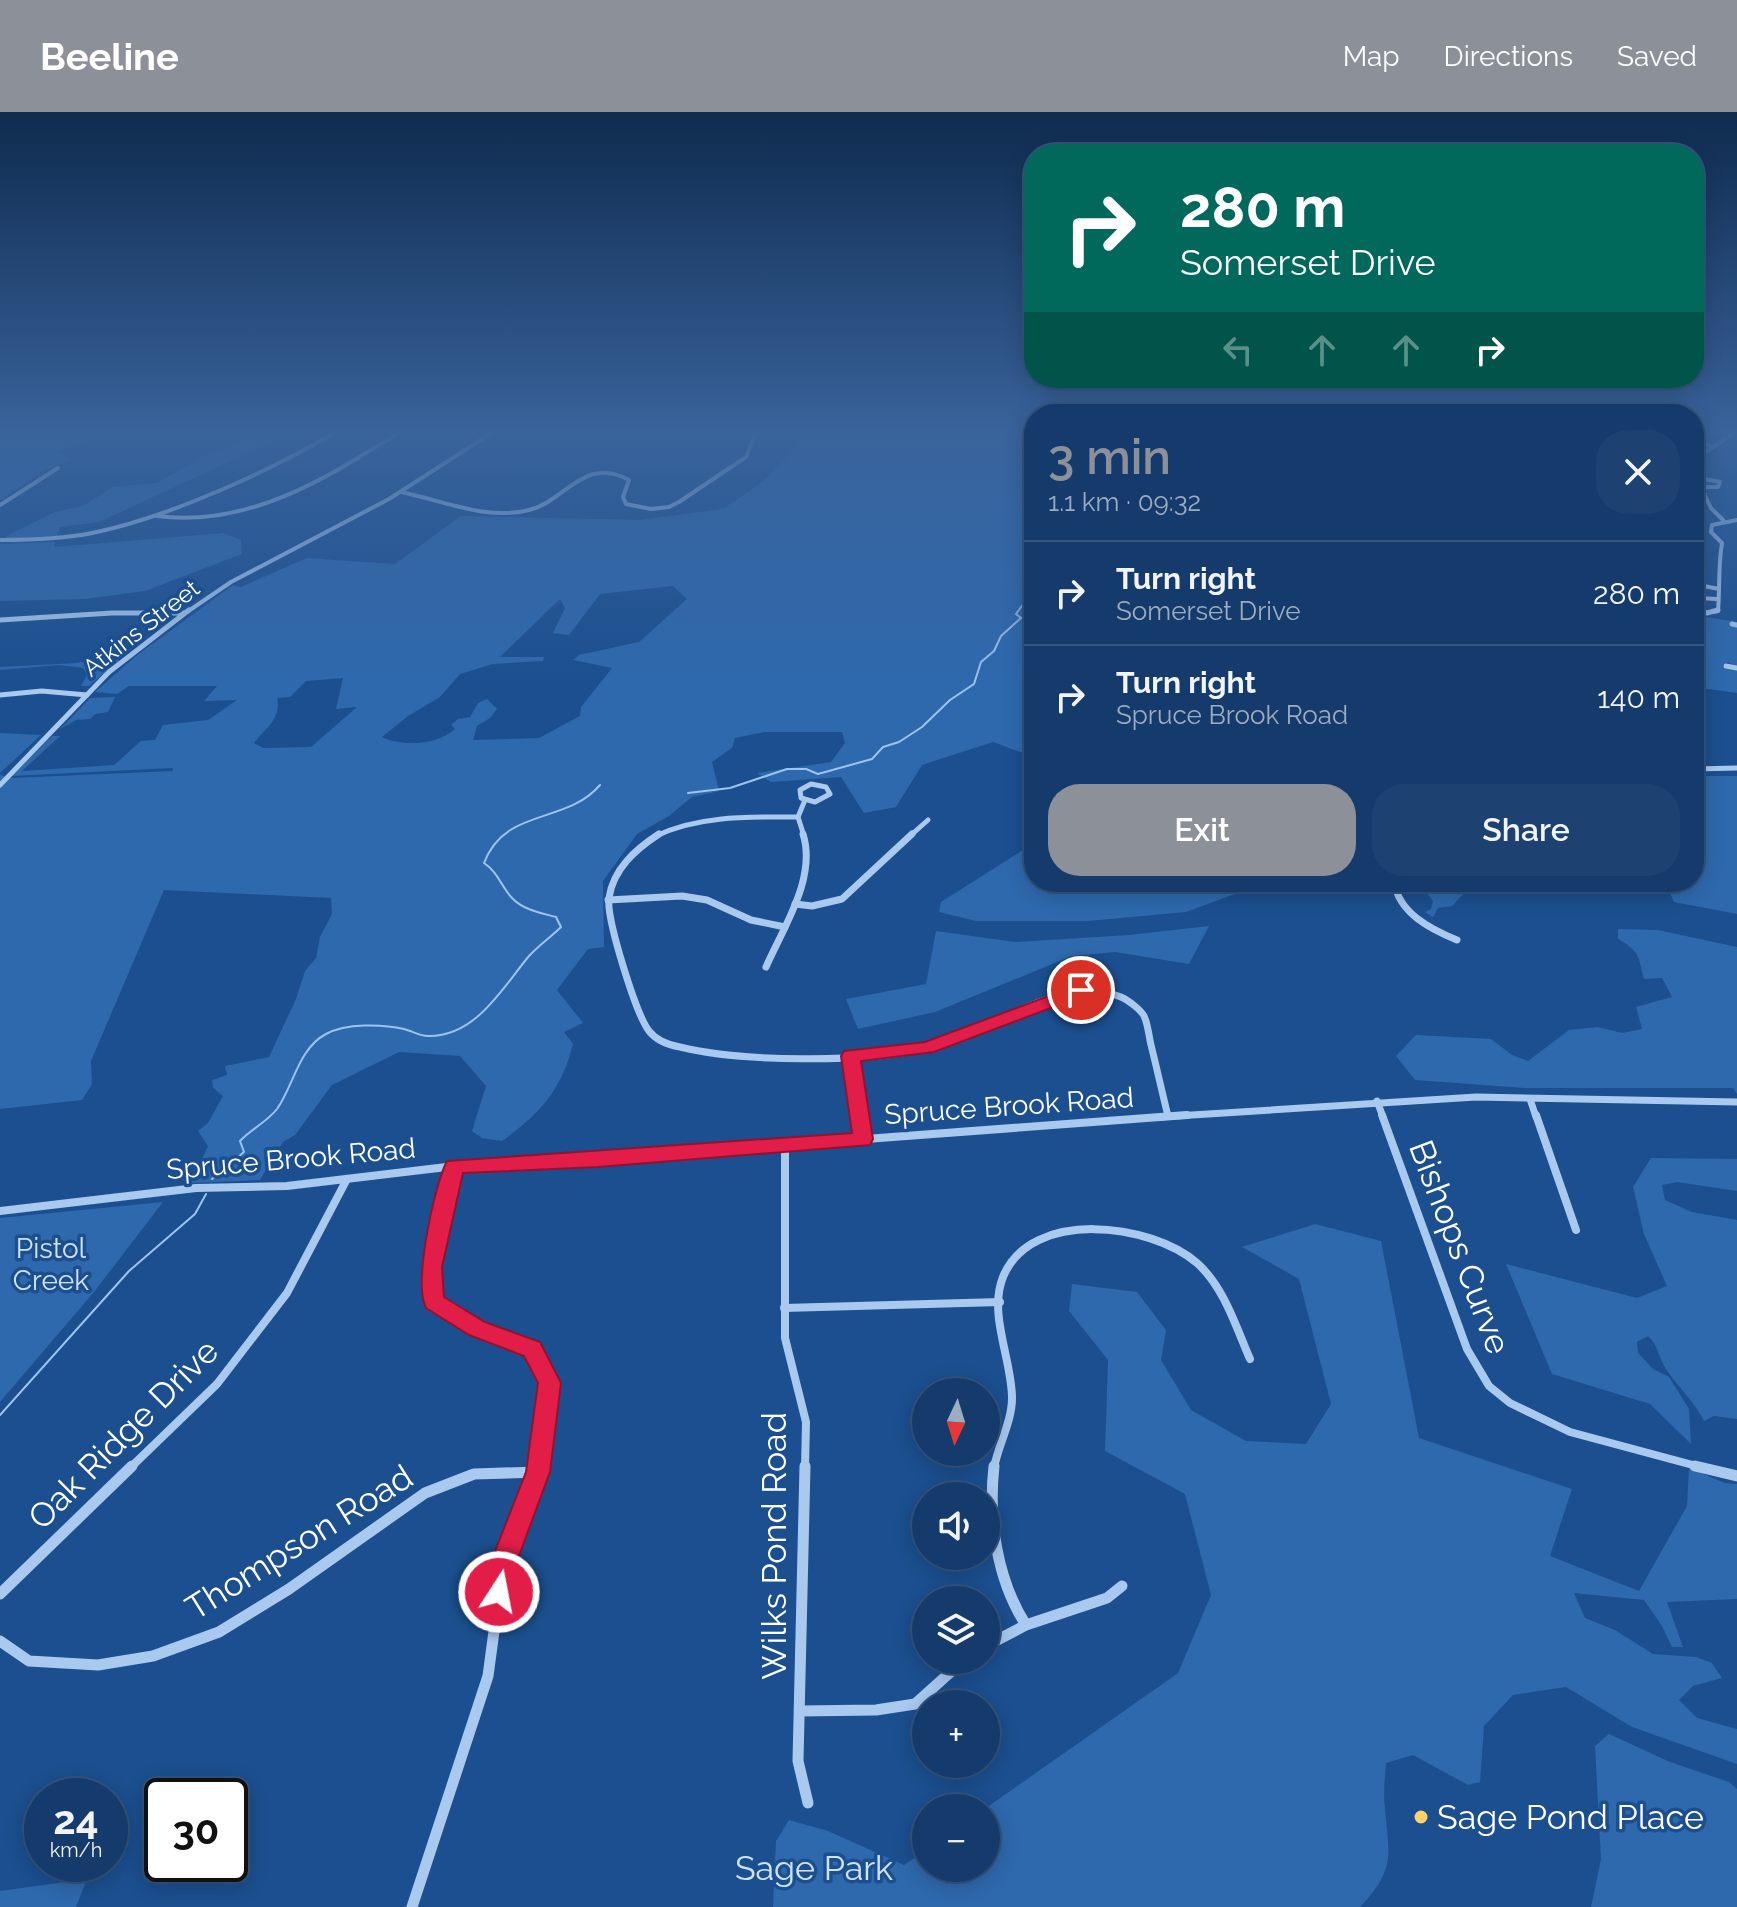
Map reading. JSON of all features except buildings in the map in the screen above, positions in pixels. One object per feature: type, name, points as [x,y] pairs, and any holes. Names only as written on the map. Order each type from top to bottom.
[{"type":"street","points":[[0,540],[73,538],[122,528],[157,516],[176,521],[204,521],[230,516]]},
{"type":"street","name":"Atkins Street","points":[[0,785],[109,672],[184,613],[231,582],[356,516]]},
{"type":"street","points":[[1717,516],[1723,520]]},
{"type":"street","points":[[1704,612],[1718,611],[1721,580],[1717,572],[1722,543],[1711,532],[1712,525],[1723,520],[1737,520]]},
{"type":"street","points":[[1704,586],[1719,589]]},
{"type":"street","points":[[1704,598],[1717,599]]},
{"type":"street","points":[[0,620],[112,613],[184,613]]},
{"type":"street","points":[[1726,666],[1737,668]]},
{"type":"street","points":[[0,695],[88,693]]},
{"type":"street","points":[[1704,769],[1737,768]]},
{"type":"street","points":[[807,785],[822,785],[830,792],[820,801],[805,800],[799,792],[807,785]]},
{"type":"street","points":[[766,967],[804,880],[808,849],[798,817],[805,800]]},
{"type":"street","points":[[798,817],[724,818],[674,827],[640,844],[623,863],[608,900],[626,971],[644,1023],[655,1038],[693,1053],[851,1056],[927,1048],[1057,997],[1081,990],[1110,992],[1135,1002],[1144,1015],[1168,1116]]},
{"type":"street","points":[[795,904],[812,906],[842,899],[928,820]]},
{"type":"street","points":[[1396,892],[1409,910],[1436,931],[1457,940]]},
{"type":"street","points":[[608,900],[682,896],[707,900],[751,920],[785,927]]},
{"type":"street","points":[[851,1056],[863,1139]]},
{"type":"street","points":[[1530,1099],[1576,1230]]},
{"type":"street","name":"Spruce Brook Road","points":[[0,1211],[196,1188],[287,1186],[455,1166],[1377,1101],[1530,1099],[1737,1102]]},
{"type":"street","name":"Bishops Curve","points":[[1377,1101],[1467,1349],[1488,1385],[1514,1404],[1559,1426],[1625,1448],[1737,1476]]},
{"type":"street","name":"Wilks Pond Road","points":[[785,1145],[785,1338],[806,1422],[798,1761],[808,1803]]},
{"type":"street","points":[[412,1907],[488,1676],[503,1564],[538,1472],[550,1383],[532,1349],[477,1329],[433,1301],[431,1267],[455,1166]]},
{"type":"street","name":"Oak Ridge Drive","points":[[0,1594],[217,1384],[287,1293],[347,1179]]},
{"type":"street","points":[[1026,1625],[1008,1598],[997,1563],[993,1469],[1012,1399],[1000,1302],[1004,1275],[1019,1256],[1040,1239],[1098,1228],[1134,1232],[1167,1243],[1197,1263],[1218,1289],[1250,1359]]},
{"type":"street","points":[[784,1308],[1000,1302]]},
{"type":"street","name":"Thompson Road","points":[[0,1641],[29,1661],[98,1665],[153,1656],[219,1632],[289,1589],[425,1493],[474,1474],[538,1472]]},
{"type":"street","points":[[1000,1639],[1026,1625],[1107,1598],[1122,1586]]},
{"type":"street","points":[[800,1711],[876,1710],[915,1704],[948,1674]]},
{"type":"green space","points":[[47,516],[112,516],[99,522],[60,527],[57,536],[7,539],[6,536]]},
{"type":"green space","points":[[461,516],[640,520],[672,516],[1024,516],[1024,753],[993,742],[922,765],[896,807],[864,813],[841,777],[771,782],[757,773],[831,762],[845,743],[842,732],[765,732],[735,738],[732,748],[712,762],[719,791],[692,797],[669,816],[637,834],[603,881],[604,947],[588,949],[557,990],[583,1023],[564,1032],[573,1044],[563,1074],[548,1099],[528,1121],[502,1141],[482,1138],[472,1131],[486,1086],[460,1056],[399,1052],[332,1085],[295,1135],[283,1142],[260,1180],[191,1183],[208,1146],[198,1131],[208,1123],[223,1096],[213,1088],[212,1080],[227,1075],[225,1066],[269,1057],[296,999],[305,971],[316,958],[320,937],[332,914],[331,898],[164,890],[91,1061],[92,1084],[82,1100],[0,1109],[0,775],[12,778],[172,771],[173,768],[11,776],[52,736],[60,736],[22,771],[114,765],[141,741],[155,740],[163,725],[208,720],[237,700],[204,701],[217,686],[129,686],[117,694],[95,692],[136,656],[233,585],[241,587],[307,558],[395,564]],"holes":[[[673,586],[687,599],[639,642],[579,655],[573,660],[612,668],[581,707],[580,716],[539,738],[473,740],[477,726],[497,709],[487,699],[478,703],[470,717],[458,719],[451,725],[455,729],[439,738],[410,743],[382,737],[408,716],[440,697],[460,674],[493,664],[543,661],[544,657],[500,657],[560,599],[565,608],[553,633],[569,635],[600,594]],[[343,678],[336,709],[357,707],[311,747],[263,748],[254,743],[275,717],[277,698],[290,697],[306,681]]]},
{"type":"green space","points":[[224,533],[241,540],[242,554],[145,591],[85,599],[0,601],[0,544],[55,542],[54,547]]},
{"type":"green space","points":[[1704,617],[1737,622],[1727,625],[1737,627],[1737,666],[1728,662],[1722,666],[1737,670],[1737,693],[1704,688]]},
{"type":"green space","points":[[123,657],[89,686],[81,686],[87,675],[83,668],[59,665],[0,670],[0,667],[91,660],[99,663]]},
{"type":"green space","points":[[115,697],[108,712],[95,714],[90,719],[76,720],[60,729],[90,698]]},
{"type":"green space","points":[[0,733],[41,735],[0,773]]},
{"type":"green space","points":[[1704,776],[1737,776],[1737,914],[1674,902],[1670,892],[1704,892]]},
{"type":"green space","points":[[1024,849],[1024,892],[1240,892],[1186,912],[1088,921],[976,921],[939,912],[941,902]]},
{"type":"green space","points":[[1426,892],[1463,892],[1452,906],[1438,908],[1433,917],[1425,912],[1431,909],[1433,901]]},
{"type":"green space","points":[[1209,926],[1189,964],[1115,952],[1072,956],[935,1012],[858,1029],[846,999],[926,984],[936,931],[1015,942]]},
{"type":"green space","points":[[1618,929],[1658,930],[1737,947],[1737,1094],[1733,1088],[1524,1088],[1415,1080],[1396,1056],[1416,1035],[1491,1039],[1512,1055],[1528,1061],[1569,1030],[1598,1027],[1622,1033],[1642,1029],[1636,1007],[1672,997],[1662,978],[1644,979],[1637,956],[1618,939]]},
{"type":"green space","points":[[1651,1158],[1737,1159],[1737,1191],[1677,1182],[1662,1185],[1665,1200],[1692,1212],[1737,1220],[1737,1419],[1714,1416],[1704,1421],[1666,1369],[1652,1340],[1648,1336],[1637,1342],[1638,1353],[1653,1369],[1669,1377],[1689,1409],[1691,1444],[1650,1404],[1552,1374],[1506,1264],[1637,1298],[1667,1286],[1644,1234],[1633,1187]]},
{"type":"green space","name":"Pistol Creek","points":[[163,1202],[94,1292],[0,1402],[0,1218]]},
{"type":"green space","name":"Sage Park","points":[[1315,1224],[1381,1241],[1419,1438],[1572,1489],[1550,1556],[1639,1591],[1687,1506],[1689,1468],[1725,1483],[1737,1484],[1737,1599],[1667,1602],[1683,1647],[1672,1647],[1644,1600],[1574,1593],[1585,1618],[1615,1630],[1653,1654],[1696,1657],[1712,1663],[1722,1678],[1693,1686],[1679,1700],[1697,1718],[1737,1729],[1737,1764],[1632,1727],[1566,1687],[1513,1695],[1484,1726],[1480,1782],[1468,1785],[1413,1755],[1386,1763],[1384,1797],[1388,1861],[1380,1882],[1360,1907],[773,1907],[776,1841],[789,1820],[828,1831],[904,1865],[912,1860],[912,1882],[1000,1882],[1000,1798],[1178,1673],[1211,1595],[1185,1494],[1105,1451],[1108,1360],[1069,1311],[1072,1284],[1137,1292],[1166,1330],[1161,1360],[1191,1410],[1246,1441],[1306,1444],[1331,1404],[1299,1279],[1242,1247]]},
{"type":"green space","points":[[1609,1734],[1670,1762],[1729,1782],[1737,1789],[1737,1907],[1591,1907],[1601,1859],[1595,1746]]},
{"type":"green space","points":[[86,1882],[76,1907],[0,1907],[0,1891]]},
{"type":"waterway","points":[[1021,618],[1016,614],[1024,603]]},
{"type":"waterway","points":[[688,793],[730,788],[787,769],[806,769],[818,774],[872,759],[883,747],[899,742],[922,727],[950,700],[974,684],[981,662],[994,651],[1001,636],[1021,618]]},
{"type":"waterway","points":[[212,1179],[244,1152],[240,1141],[277,1109],[303,1058],[326,1034],[354,1026],[375,1025],[425,1036],[445,1034],[460,1028],[487,1008],[529,956],[561,927],[556,917],[517,903],[484,863],[494,845],[506,833],[586,798],[600,785]]},
{"type":"waterway","points":[[0,1415],[129,1271],[195,1214],[206,1194]]},
{"type":"place","name":"Sage Pond Place","points":[[1421,1817]]},
{"type":"route","points":[[499,1592],[503,1564],[538,1472],[550,1383],[532,1349],[477,1329],[433,1301],[431,1267],[455,1166],[598,1159],[863,1139],[851,1056],[927,1048],[1081,990]]}]
